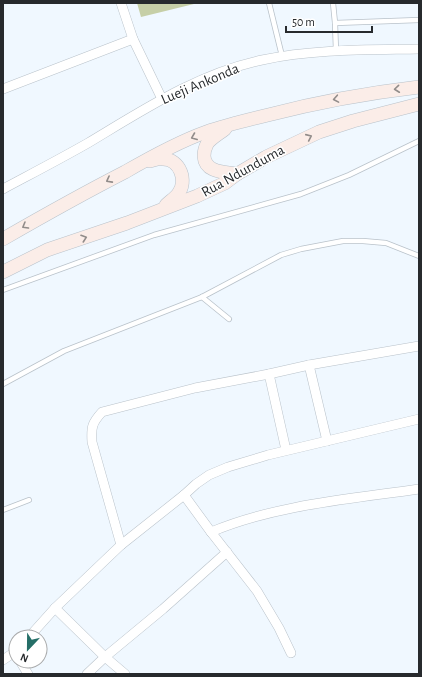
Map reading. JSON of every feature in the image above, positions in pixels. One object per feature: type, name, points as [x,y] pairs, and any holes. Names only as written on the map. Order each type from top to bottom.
[{"type":"main road","points":[[3,239],[48,213],[183,141],[231,124],[312,103],[375,92],[419,87]]},
{"type":"main road","name":"Rua Ndunduma","points":[[3,272],[47,250],[127,223],[197,196],[225,183],[266,157],[319,132],[353,121],[419,104]]},
{"type":"main road","points":[[231,124],[208,143],[204,151],[204,161],[214,170],[237,174]]},
{"type":"main road","points":[[143,162],[164,158],[175,163],[182,172],[183,184],[179,193],[162,209]]},
{"type":"street","points":[[121,3],[133,39],[162,99]]},
{"type":"street","points":[[3,89],[133,39]]},
{"type":"street","name":"Lueji Ankonda","points":[[3,189],[86,144],[162,99],[226,70],[261,60],[282,56],[336,51],[419,49]]},
{"type":"street","points":[[121,545],[92,442],[94,421],[102,412],[195,388],[309,365],[419,346]]},
{"type":"street","points":[[309,365],[327,441]]},
{"type":"street","points":[[269,374],[286,450]]},
{"type":"street","points":[[36,629],[55,608],[121,545],[209,475],[228,467],[286,450],[419,420]]},
{"type":"street","points":[[210,532],[234,522],[275,511],[419,489]]},
{"type":"street","points":[[184,495],[210,532],[257,590],[279,628],[291,653]]},
{"type":"street","points":[[87,674],[227,552]]},
{"type":"street","points":[[55,608],[105,657],[125,674]]},
{"type":"lane","points":[[269,3],[282,56]]},
{"type":"lane","points":[[333,3],[336,22],[336,51]]},
{"type":"lane","points":[[336,22],[419,20]]},
{"type":"lane","points":[[3,290],[154,235],[301,194],[349,175],[419,141]]},
{"type":"lane","points":[[3,384],[64,351],[202,297],[281,256],[301,249],[343,242],[386,243],[419,256]]},
{"type":"lane","points":[[202,297],[229,319]]},
{"type":"lane","points":[[3,510],[29,500]]},
{"type":"green space","points":[[137,3],[198,3],[141,17]]}]
